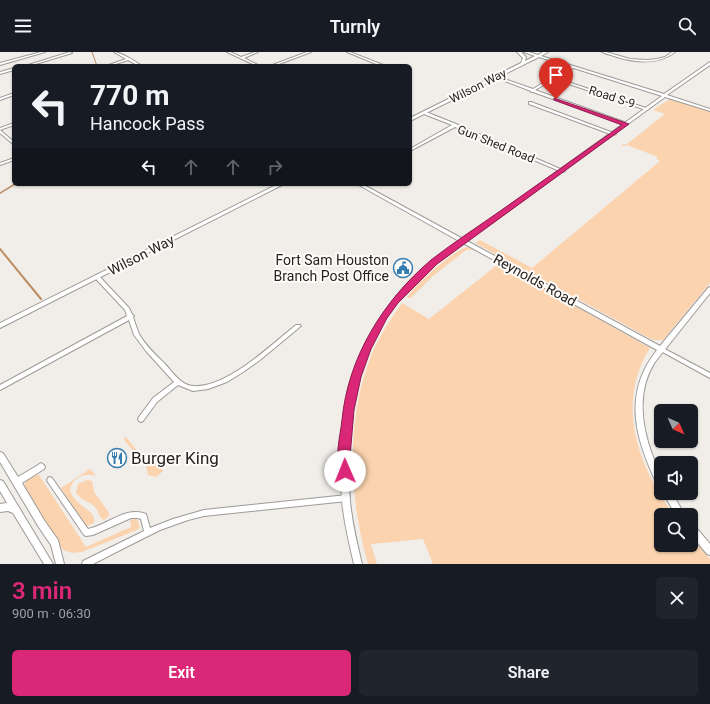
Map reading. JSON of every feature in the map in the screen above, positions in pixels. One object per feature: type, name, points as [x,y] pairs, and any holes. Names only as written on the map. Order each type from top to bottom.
[{"type":"street","points":[[0,64],[42,52]]},
{"type":"street","points":[[115,52],[138,64]]},
{"type":"street","points":[[228,52],[254,64]]},
{"type":"street","points":[[241,58],[258,52]]},
{"type":"street","points":[[277,64],[310,52]]},
{"type":"street","points":[[348,52],[376,64]]},
{"type":"street","points":[[519,52],[524,58],[522,64]]},
{"type":"street","points":[[526,52],[710,110]]},
{"type":"street","name":"Wilson Way","points":[[412,119],[546,52]]},
{"type":"street","points":[[602,52],[631,60],[656,61],[674,52]]},
{"type":"street","points":[[33,64],[71,53]]},
{"type":"street","points":[[27,57],[36,63]]},
{"type":"street","points":[[113,64],[129,59]]},
{"type":"street","points":[[358,564],[348,517],[344,457],[348,410],[356,377],[366,349],[384,316],[410,284],[434,262],[563,171],[710,63]]},
{"type":"street","points":[[532,91],[573,67]]},
{"type":"street","points":[[0,73],[12,70]]},
{"type":"street","points":[[495,77],[626,124]]},
{"type":"street","name":"Road S-9","points":[[553,78],[647,109]]},
{"type":"street","points":[[0,98],[12,95]]},
{"type":"street","points":[[530,102],[614,134]]},
{"type":"street","points":[[425,113],[455,125]]},
{"type":"street","points":[[12,125],[0,130],[12,142]]},
{"type":"street","name":"Gun Shed Road","points":[[412,149],[455,125],[563,171]]},
{"type":"street","points":[[0,164],[12,160]]},
{"type":"street","name":"Wilson Way","points":[[0,326],[278,186]]},
{"type":"street","name":"Reynolds Road","points":[[363,186],[710,376]]},
{"type":"street","points":[[97,278],[127,309],[131,316],[137,335],[148,350],[178,382],[184,386],[195,389],[221,382],[241,371],[298,326]]},
{"type":"street","points":[[654,466],[644,442],[639,409],[642,381],[647,369],[661,349],[710,289]]},
{"type":"street","points":[[0,388],[131,316]]},
{"type":"street","points":[[141,419],[155,400],[178,382]]},
{"type":"street","points":[[0,455],[41,523],[55,543],[60,564]]},
{"type":"street","points":[[17,482],[41,467]]},
{"type":"street","points":[[50,480],[86,533],[93,533],[131,515],[140,514],[144,516],[148,532]]},
{"type":"street","points":[[0,484],[49,564]]},
{"type":"street","points":[[86,564],[148,532],[169,523],[204,513],[347,498]]},
{"type":"street","points":[[0,508],[8,507],[15,510]]},
{"type":"street","points":[[698,536],[710,551]]},
{"type":"shaded area","points":[[670,99],[710,112],[710,283],[663,340],[653,340],[475,243],[480,240],[532,268],[660,161],[656,159],[658,157],[627,145],[623,146],[622,144],[627,144],[665,114],[653,110]]},
{"type":"shaded area","points":[[468,247],[474,250],[466,250],[432,277],[411,298],[407,298],[417,285],[435,268],[454,254]]},
{"type":"shaded area","points":[[492,261],[500,264],[650,348],[640,370],[634,391],[633,413],[635,434],[641,456],[654,483],[654,500],[664,500],[669,508],[654,508],[654,552],[698,552],[698,544],[710,559],[710,564],[433,564],[423,539],[371,544],[377,564],[368,564],[357,516],[354,491],[353,440],[360,391],[373,350],[402,303],[429,319],[497,265],[492,264]]},
{"type":"shaded area","points":[[125,436],[140,454],[161,466],[163,471],[156,477],[148,475],[146,466],[124,440]]},
{"type":"shaded area","points":[[90,469],[96,476],[88,475],[76,479],[70,490],[75,500],[89,511],[94,518],[94,523],[86,526],[61,488]]},
{"type":"shaded area","points":[[34,475],[39,475],[86,547],[131,527],[130,521],[134,518],[137,519],[140,527],[137,530],[82,552],[72,553],[63,550],[24,487],[26,481]]},
{"type":"shaded area","points":[[87,480],[92,481],[94,492],[109,513],[109,516],[104,520],[95,507],[76,493],[78,484]]},
{"type":"waterway","points":[[92,52],[96,64]]},
{"type":"waterway","points":[[0,193],[12,186]]},
{"type":"waterway","points":[[0,249],[41,299]]},
{"type":"place","name":"Fort Sam Houston Branch Post Office","points":[[403,268]]},
{"type":"place","name":"Burger King","points":[[117,458]]},
{"type":"route","points":[[345,471],[344,457],[348,410],[356,377],[366,349],[384,316],[395,301],[410,284],[434,262],[563,171],[626,124],[556,99]]}]
